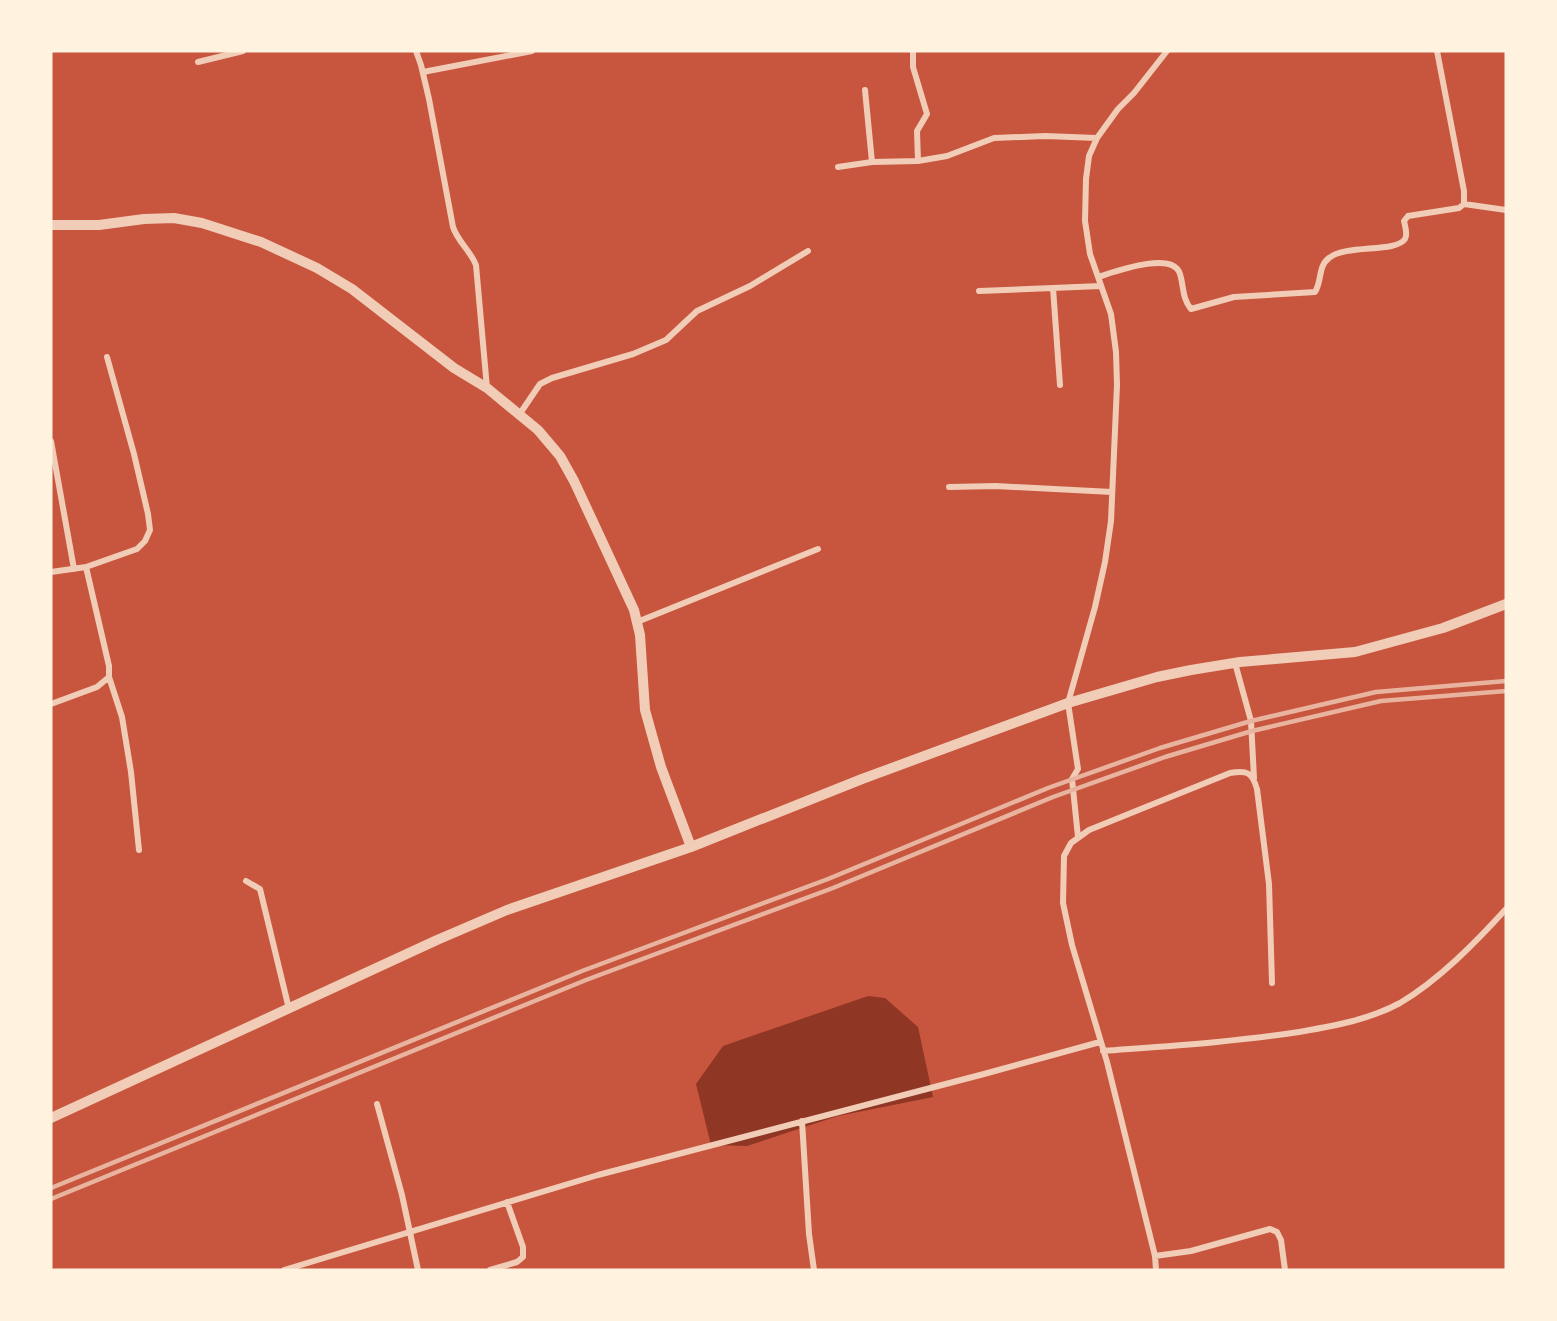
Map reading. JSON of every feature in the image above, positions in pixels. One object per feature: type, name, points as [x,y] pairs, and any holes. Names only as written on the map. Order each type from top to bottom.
[{"type":"street","points":[[198,62],[243,51]]},
{"type":"street","points":[[416,51],[423,72],[453,227],[476,265],[487,388]]},
{"type":"street","points":[[423,72],[532,51]]},
{"type":"street","points":[[913,51],[912,67],[927,114],[917,131],[918,161]]},
{"type":"street","points":[[1078,837],[1072,779],[1078,769],[1068,703],[1105,562],[1112,492],[1117,385],[1111,314],[1090,254],[1085,221],[1089,156],[1097,138],[1118,109],[1134,93],[1167,51]]},
{"type":"street","points":[[1437,51],[1464,191],[1464,204]]},
{"type":"street","points":[[865,90],[872,162]]},
{"type":"street","points":[[838,167],[872,162],[918,161],[961,152],[994,138],[1045,136],[1097,138]]},
{"type":"street","points":[[1098,277],[1153,263],[1173,264],[1180,272],[1186,303],[1191,309],[1234,297],[1315,291],[1319,286],[1322,265],[1329,258],[1348,249],[1376,248],[1397,244],[1406,236],[1404,221],[1408,216],[1459,208],[1464,204],[1506,210]]},
{"type":"street","points":[[51,225],[99,225],[174,218],[202,223],[261,242],[317,268],[352,290],[454,368],[487,388],[538,430],[560,456],[587,506],[620,577],[637,622],[640,635],[645,710],[661,767],[691,847]]},
{"type":"street","points":[[519,415],[540,384],[552,378],[633,354],[666,340],[697,311],[750,286],[808,251]]},
{"type":"street","points":[[979,291],[1101,286]]},
{"type":"street","points":[[1053,288],[1060,386]]},
{"type":"street","points":[[51,572],[86,567],[137,549],[145,541],[150,530],[134,454],[107,357]]},
{"type":"street","points":[[51,441],[74,569]]},
{"type":"street","points":[[950,487],[996,486],[1112,492]]},
{"type":"street","points":[[637,622],[818,549]]},
{"type":"street","points":[[86,567],[110,666],[109,677],[124,728],[140,850]]},
{"type":"street","points":[[51,1118],[507,910],[691,847],[862,779],[1068,703],[1157,677],[1235,663],[1355,652],[1443,628],[1506,604]]},
{"type":"street","points":[[1235,663],[1251,721],[1254,778],[1269,884],[1272,983]]},
{"type":"street","points":[[51,704],[97,687],[109,677]]},
{"type":"street","points":[[1156,1270],[1155,1256],[1103,1051],[1072,945],[1063,903],[1064,856],[1071,843],[1089,830],[1230,773],[1247,772],[1254,778]]},
{"type":"street","points":[[246,881],[260,888],[289,1009]]},
{"type":"street","points":[[1103,1051],[1244,1041],[1331,1026],[1375,1015],[1401,1002],[1447,968],[1506,909]]},
{"type":"street","points":[[284,1270],[297,1268],[598,1175],[1100,1041]]},
{"type":"street","points":[[377,1104],[402,1195],[418,1270]]},
{"type":"street","points":[[802,1121],[812,1270]]},
{"type":"street","points":[[490,1270],[513,1267],[521,1260],[524,1253],[507,1202]]},
{"type":"street","points":[[1155,1256],[1191,1251],[1270,1229],[1278,1232],[1281,1240],[1285,1270]]},
{"type":"shaded area","points":[[868,996],[885,998],[918,1027],[933,1097],[838,1116],[747,1146],[711,1145],[696,1084],[723,1046]]},
{"type":"railway","points":[[51,1188],[582,971],[828,879],[1048,788],[1160,748],[1251,721],[1376,692],[1506,681]]},
{"type":"railway","points":[[51,1199],[586,980],[833,888],[1053,797],[1165,757],[1252,731],[1381,701],[1506,691]]}]
